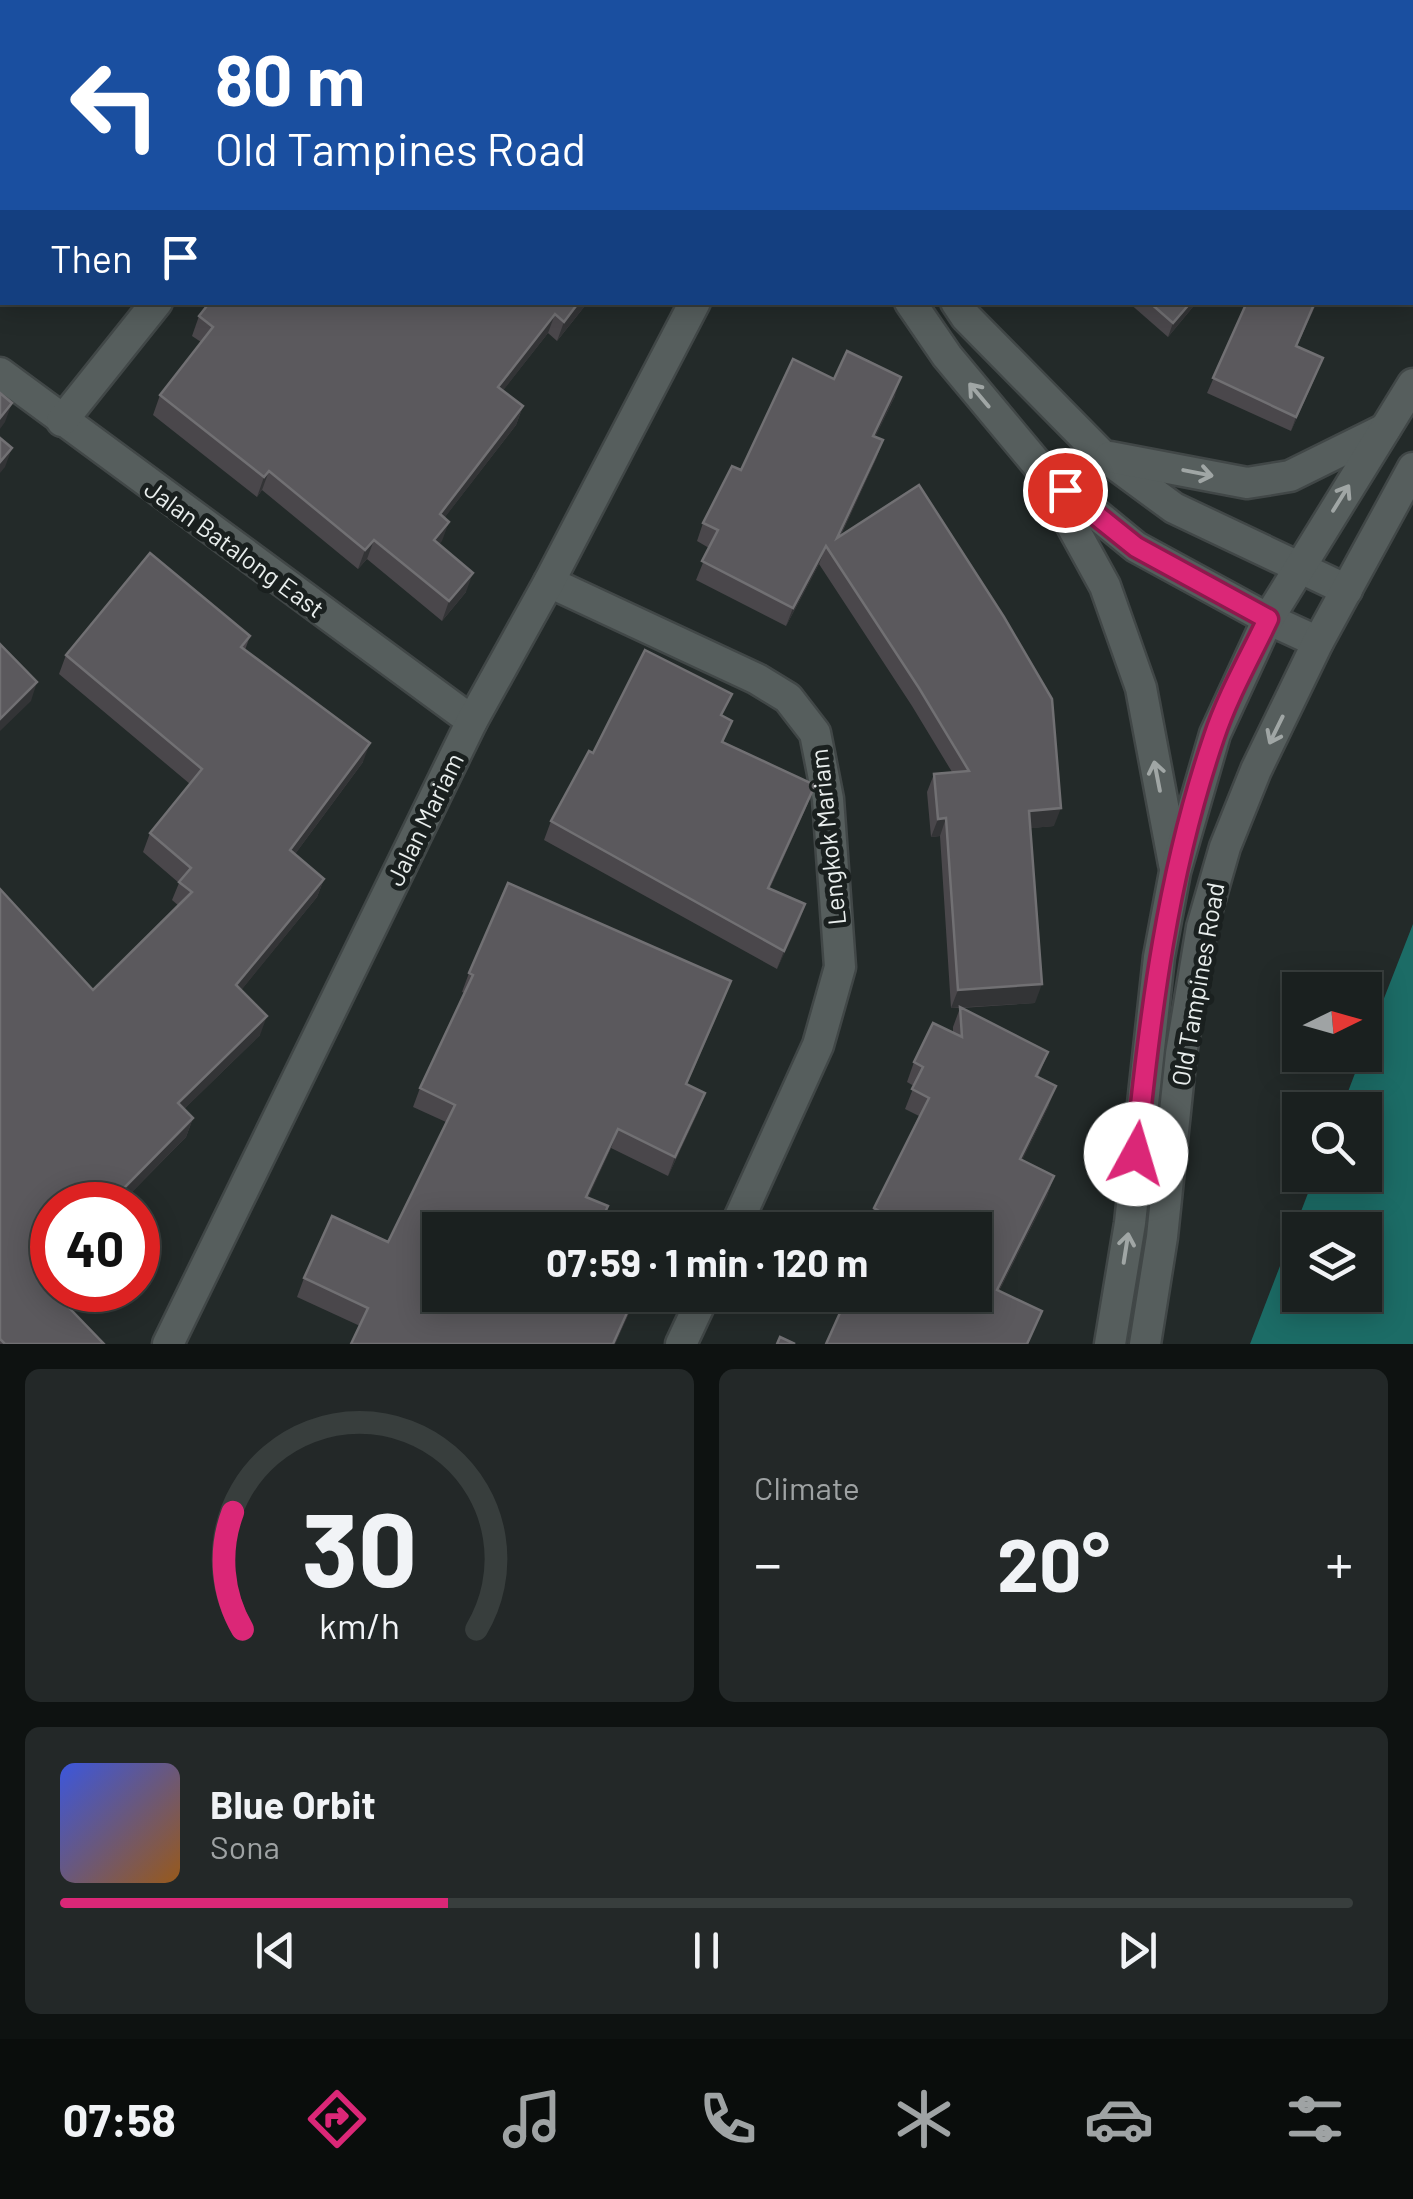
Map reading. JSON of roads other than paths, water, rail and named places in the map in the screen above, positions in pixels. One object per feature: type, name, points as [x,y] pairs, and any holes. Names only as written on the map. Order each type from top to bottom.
[{"type":"street","points":[[62,421],[155,305]]},
{"type":"street","name":"Jalan Mariam","points":[[168,1344],[472,721],[550,582],[693,305]]},
{"type":"street","points":[[912,305],[947,356],[1042,470],[1136,547],[1318,642]]},
{"type":"street","points":[[958,305],[1102,455],[1174,508],[1347,590]]},
{"type":"street","name":"Jalan Batalong East","points":[[0,373],[472,721]]},
{"type":"street","name":"Old Tampines Road","points":[[1110,1344],[1130,1223],[1158,957],[1176,872],[1215,734],[1268,619],[1413,384]]},
{"type":"street","points":[[1102,455],[1247,483],[1290,476],[1386,428]]},
{"type":"street","name":"Old Tampines Road","points":[[1145,1344],[1162,1237],[1181,1054],[1202,928],[1231,832],[1256,770],[1318,642],[1413,468]]},
{"type":"street","points":[[1042,470],[1105,586],[1141,688],[1176,872]]},
{"type":"street","name":"Lengkok Mariam","points":[[550,582],[756,679],[788,698],[815,733],[828,800],[840,966],[818,1046],[742,1212]]},
{"type":"street","points":[[681,1344],[696,1312]]}]
